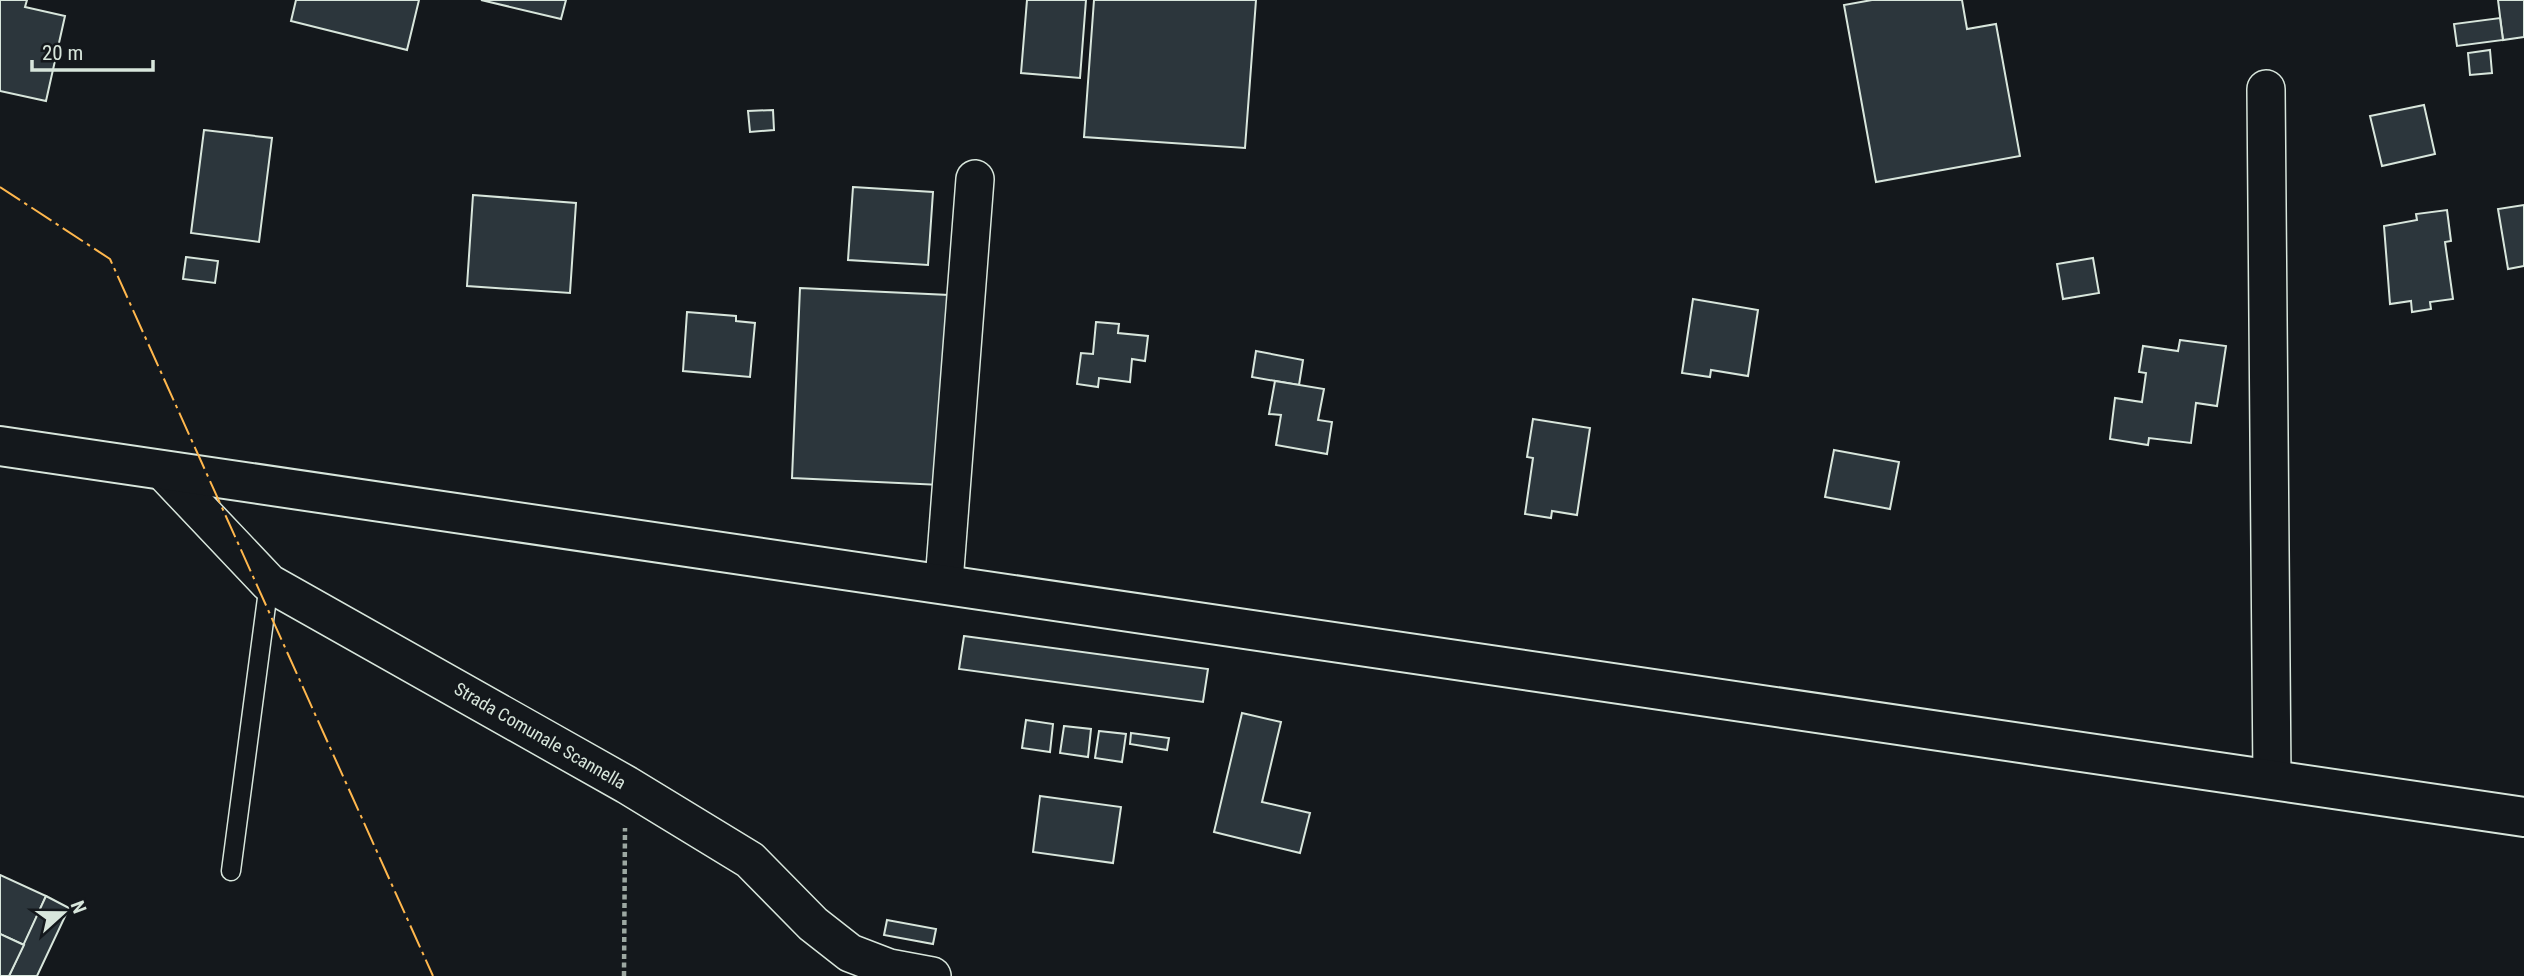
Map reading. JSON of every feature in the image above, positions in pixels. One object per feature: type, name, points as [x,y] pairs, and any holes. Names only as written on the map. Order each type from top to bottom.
[{"type":"main road","points":[[0,446],[944,582],[2524,817]]},
{"type":"street","points":[[2266,89],[2272,779]]},
{"type":"street","points":[[944,582],[975,179]]},
{"type":"street","name":"Strada Comunale Scannella","points":[[162,470],[269,583],[627,785],[750,860],[813,924],[850,953],[889,968],[932,976]]},
{"type":"lane","points":[[231,871],[269,583]]},
{"type":"path","points":[[624,976],[627,785]]},
{"type":"building","points":[[0,0],[27,0],[25,7],[65,16],[46,101],[0,91]]},
{"type":"building","points":[[296,0],[419,0],[407,50],[291,21]]},
{"type":"building","points":[[481,0],[566,0],[561,19]]},
{"type":"building","points":[[1027,0],[1086,0],[1080,78],[1021,73]]},
{"type":"building","points":[[1094,0],[1256,0],[1245,148],[1084,137]]},
{"type":"building","points":[[1872,0],[1962,0],[1967,29],[1996,24],[2020,156],[1876,182],[1844,5]]},
{"type":"building","points":[[2498,0],[2524,0],[2524,37],[2503,40]]},
{"type":"building","points":[[2500,18],[2503,40],[2457,46],[2454,24]]},
{"type":"building","points":[[2490,50],[2492,73],[2470,75],[2468,53]]},
{"type":"building","points":[[2424,105],[2435,154],[2382,166],[2370,116]]},
{"type":"building","points":[[773,110],[774,130],[750,132],[748,111]]},
{"type":"building","points":[[204,130],[272,138],[259,242],[191,233]]},
{"type":"building","points":[[853,187],[933,192],[928,265],[848,260]]},
{"type":"building","points":[[473,195],[576,203],[570,293],[467,286]]},
{"type":"building","points":[[2524,205],[2524,266],[2508,269],[2498,209]]},
{"type":"building","points":[[2447,210],[2451,241],[2445,242],[2453,299],[2430,302],[2431,309],[2412,312],[2411,301],[2390,304],[2384,226],[2417,220],[2416,214]]},
{"type":"building","points":[[186,257],[218,261],[215,283],[183,279]]},
{"type":"building","points":[[2093,258],[2099,293],[2063,299],[2057,264]]},
{"type":"building","points":[[800,288],[949,295],[941,485],[792,478]]},
{"type":"building","points":[[1693,299],[1758,310],[1748,376],[1711,370],[1710,377],[1682,373]]},
{"type":"building","points":[[687,312],[736,316],[736,321],[755,323],[750,377],[683,371]]},
{"type":"building","points":[[1096,322],[1119,324],[1118,333],[1148,336],[1145,361],[1132,359],[1130,382],[1099,378],[1098,387],[1077,384],[1081,353],[1093,354]]},
{"type":"building","points":[[2180,340],[2226,346],[2217,406],[2196,403],[2191,443],[2149,438],[2148,445],[2110,439],[2115,398],[2142,402],[2146,373],[2139,372],[2143,346],[2178,351]]},
{"type":"building","points":[[1256,351],[1303,360],[1299,385],[1252,377]]},
{"type":"building","points":[[1275,381],[1324,389],[1318,420],[1332,422],[1327,454],[1276,445],[1281,415],[1269,414]]},
{"type":"building","points":[[1533,419],[1590,428],[1577,515],[1552,511],[1551,518],[1525,514],[1533,458],[1527,457]]},
{"type":"building","points":[[1834,450],[1899,462],[1890,509],[1825,497]]},
{"type":"building","points":[[964,636],[1208,669],[1203,702],[959,669]]},
{"type":"building","points":[[1242,713],[1281,722],[1262,802],[1310,813],[1300,853],[1214,832]]},
{"type":"building","points":[[1026,720],[1053,724],[1050,752],[1022,748]]},
{"type":"building","points":[[1064,726],[1091,729],[1088,757],[1060,753]]},
{"type":"building","points":[[1099,731],[1126,734],[1122,762],[1095,758]]},
{"type":"building","points":[[1131,733],[1169,738],[1167,750],[1130,744]]},
{"type":"building","points":[[1040,796],[1121,807],[1113,863],[1033,852]]},
{"type":"building","points":[[0,875],[46,896],[24,945],[0,934]]},
{"type":"building","points":[[46,896],[69,908],[37,976],[9,976]]},
{"type":"building","points":[[887,920],[936,929],[933,944],[884,935]]},
{"type":"building","points":[[0,934],[24,945],[9,976],[0,976]]},
{"type":"power","points":[[0,187],[110,259],[433,976]]}]
